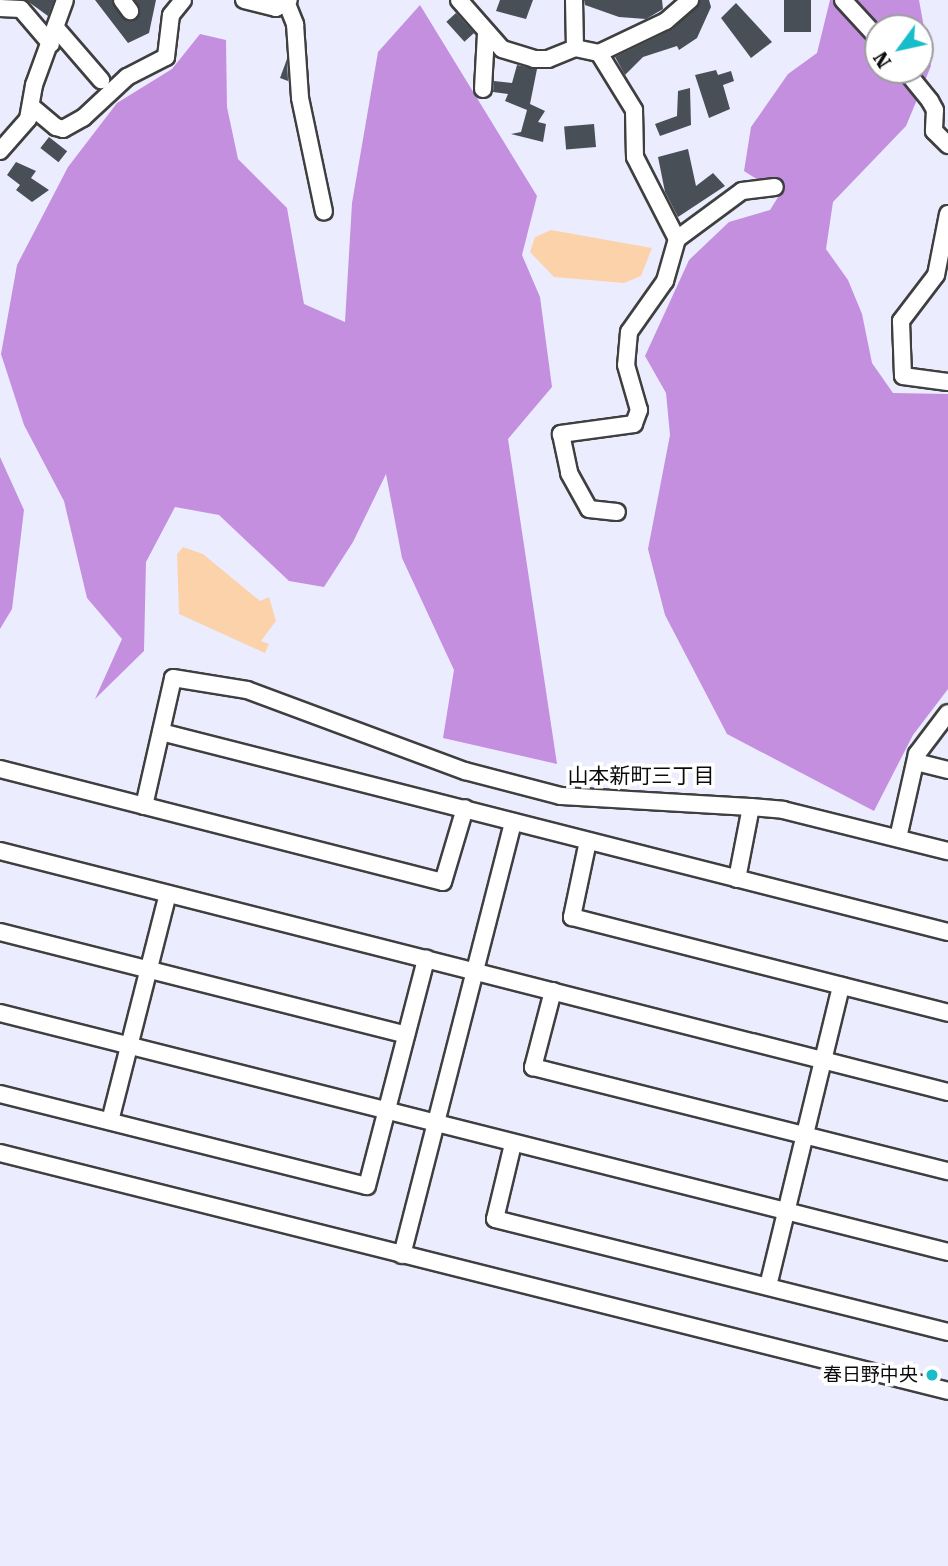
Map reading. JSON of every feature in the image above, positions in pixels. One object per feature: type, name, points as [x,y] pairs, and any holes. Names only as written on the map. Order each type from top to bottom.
[{"type":"street","points":[[0,151],[28,119],[34,85],[65,0]]},
{"type":"street","points":[[32,107],[56,127],[63,129],[83,118],[127,77],[166,57],[171,15],[183,0]]},
{"type":"street","points":[[244,0],[276,8],[288,2],[295,24],[300,98],[324,212]]},
{"type":"street","points":[[459,0],[502,49],[534,59],[548,59],[575,48],[599,53],[666,21],[690,0]]},
{"type":"street","points":[[575,0],[575,48]]},
{"type":"street","points":[[666,21],[669,0]]},
{"type":"street","points":[[843,0],[864,23]]},
{"type":"street","points":[[0,8],[22,9],[51,44]]},
{"type":"street","points":[[57,28],[101,80]]},
{"type":"street","points":[[483,89],[486,33]]},
{"type":"street","points":[[599,53],[634,110],[635,157],[677,239]]},
{"type":"street","points":[[916,84],[935,110],[934,131],[948,145]]},
{"type":"street","points":[[617,512],[589,509],[569,472],[561,434],[634,424],[639,410],[626,365],[629,332],[665,281],[677,239],[742,191],[775,187]]},
{"type":"street","points":[[948,214],[936,275],[901,321],[903,376],[948,382]]},
{"type":"street","points":[[144,806],[173,678],[247,690],[465,771],[561,796],[783,810],[948,851]]},
{"type":"street","points":[[898,838],[917,754],[948,713]]},
{"type":"street","points":[[161,732],[948,932]]},
{"type":"street","points":[[916,762],[948,770]]},
{"type":"street","points":[[0,769],[443,881],[465,808]]},
{"type":"street","points":[[737,878],[751,807]]},
{"type":"street","points":[[402,1255],[513,822]]},
{"type":"street","points":[[588,841],[572,917],[948,1013]]},
{"type":"street","points":[[0,851],[948,1092]]},
{"type":"street","points":[[110,1121],[168,894]]},
{"type":"street","points":[[0,932],[406,1035]]},
{"type":"street","points":[[0,1094],[368,1186],[426,959]]},
{"type":"street","points":[[768,1286],[841,986]]},
{"type":"street","points":[[553,991],[533,1067],[948,1171]]},
{"type":"street","points":[[0,1013],[948,1252]]},
{"type":"street","points":[[513,1144],[495,1219],[948,1332]]},
{"type":"street","points":[[0,1153],[948,1391]]},
{"type":"shaded area","points":[[830,0],[919,0],[922,14],[864,14],[864,84],[924,84],[906,126],[833,202],[826,249],[848,280],[862,314],[872,363],[893,393],[948,394],[948,689],[913,735],[874,811],[727,734],[665,615],[648,549],[670,435],[666,393],[645,356],[689,260],[729,222],[770,210],[780,194],[744,171],[751,127],[788,74],[817,53]]},
{"type":"shaded area","points":[[420,5],[537,196],[522,255],[540,297],[552,387],[508,439],[557,764],[443,738],[454,670],[402,558],[386,474],[353,542],[324,587],[289,581],[219,515],[175,507],[146,562],[144,651],[95,699],[122,639],[87,598],[64,501],[24,425],[1,354],[17,265],[68,167],[117,103],[172,69],[200,34],[226,40],[227,107],[238,159],[287,208],[304,304],[345,322],[352,203],[378,52]]},
{"type":"shaded area","points":[[551,230],[652,248],[641,276],[624,283],[554,277],[530,252],[535,237]]},
{"type":"shaded area","points":[[0,457],[24,510],[12,609],[0,629]]},
{"type":"shaded area","points":[[183,547],[203,554],[260,601],[269,597],[276,621],[261,641],[269,644],[265,653],[179,614],[177,554]]},
{"type":"building","points":[[26,0],[54,0],[48,16]]},
{"type":"building","points":[[95,0],[112,0],[122,17],[130,21],[140,15],[135,0],[156,0],[149,33],[128,43]]},
{"type":"building","points":[[500,0],[533,0],[526,19],[496,11]]},
{"type":"building","points":[[584,0],[662,0],[663,9],[646,19],[619,17],[585,5]]},
{"type":"building","points":[[700,0],[709,0],[711,7],[697,38],[679,50],[677,46],[643,57],[625,75],[615,57],[673,29]]},
{"type":"building","points":[[784,0],[811,0],[811,32],[784,32]]},
{"type":"building","points":[[736,3],[772,42],[751,58],[721,18]]},
{"type":"building","points":[[456,13],[474,33],[464,42],[446,22]]},
{"type":"building","points":[[287,59],[288,81],[280,78]]},
{"type":"building","points":[[517,65],[537,69],[530,104],[545,111],[538,122],[546,124],[543,142],[511,134],[521,132],[527,110],[505,101],[508,94],[493,92],[494,81],[512,83]]},
{"type":"building","points":[[716,70],[718,75],[731,71],[734,81],[723,85],[730,109],[709,118],[695,75]]},
{"type":"building","points":[[690,88],[691,125],[660,136],[655,124],[677,116],[678,91]]},
{"type":"building","points":[[594,124],[596,147],[566,150],[564,127]]},
{"type":"building","points":[[49,137],[67,151],[59,162],[40,148]]},
{"type":"building","points":[[688,149],[696,186],[713,173],[725,186],[678,217],[665,192],[658,157]]},
{"type":"building","points":[[16,162],[36,171],[31,178],[49,190],[32,202],[16,190],[20,185],[7,175]]},
{"type":"place","name":"春日野中央","points":[[932,1375]]},
{"type":"district","name":"山本新町三丁目","points":[[641,776]]}]
